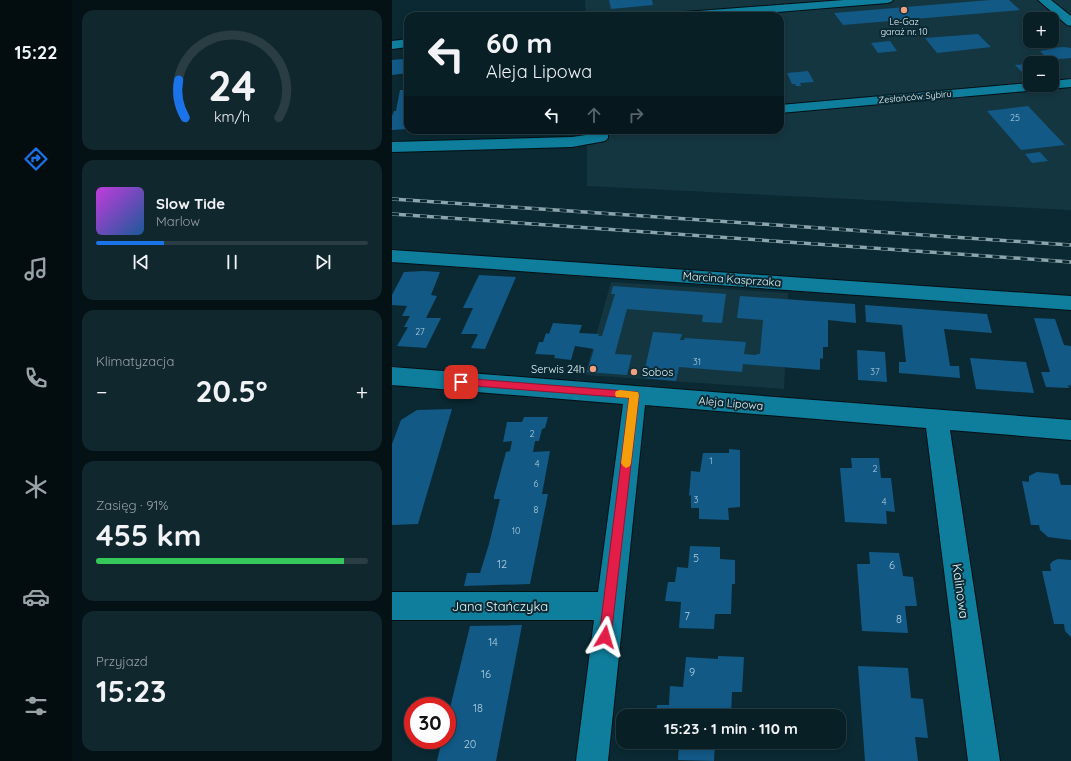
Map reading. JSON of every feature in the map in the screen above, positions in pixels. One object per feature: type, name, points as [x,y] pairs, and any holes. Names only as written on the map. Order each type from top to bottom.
[{"type":"street","points":[[727,12],[822,3],[887,0]]},
{"type":"street","points":[[1044,0],[1068,17]]},
{"type":"street","points":[[392,44],[404,43]]},
{"type":"street","name":"Zesłańców Sybiru","points":[[1059,84],[1071,83]]},
{"type":"street","name":"Zesłańców Sybiru","points":[[784,109],[1023,87]]},
{"type":"street","points":[[392,147],[572,142],[600,138],[600,134]]},
{"type":"street","name":"Marcina Kasprzaka","points":[[392,256],[1071,303]]},
{"type":"street","name":"Aleja Lipowa","points":[[392,376],[1071,430]]},
{"type":"street","points":[[592,761],[634,395]]},
{"type":"street","name":"Kalinowa","points":[[937,420],[984,761]]},
{"type":"street","name":"Jana Stańczyka","points":[[392,606],[609,606]]},
{"type":"shaded area","points":[[585,0],[1071,0],[1071,210],[587,186],[587,134],[784,134],[784,12],[586,12]]},
{"type":"shaded area","points":[[611,282],[788,293],[784,389],[585,375]]},
{"type":"building","points":[[609,0],[652,0],[653,5],[611,9]]},
{"type":"building","points":[[990,0],[1009,0],[1020,10],[843,25],[834,13]]},
{"type":"building","points":[[978,34],[991,47],[937,53],[925,38]]},
{"type":"building","points":[[890,41],[897,51],[878,53],[871,43]]},
{"type":"building","points":[[1049,48],[1071,48],[1071,58],[1059,59],[1059,56],[1045,56],[1040,51],[1051,49]]},
{"type":"building","points":[[404,59],[404,74],[392,75],[392,60]]},
{"type":"building","points":[[1023,64],[1023,73],[1015,65]]},
{"type":"building","points":[[808,71],[814,82],[800,83],[801,86],[792,84],[787,73]]},
{"type":"building","points":[[400,90],[404,90],[404,129],[392,130],[392,116],[394,111],[396,111]]},
{"type":"building","points":[[1028,106],[1065,145],[1021,150],[987,111]]},
{"type":"building","points":[[1040,152],[1048,161],[1032,163],[1025,154]]},
{"type":"building","points":[[404,272],[440,272],[431,295],[437,296],[426,318],[441,318],[426,348],[397,346],[408,327],[404,327],[410,316],[402,316],[407,306],[392,305],[392,295]]},
{"type":"building","points":[[479,275],[516,277],[485,349],[471,348],[478,334],[461,334],[473,308],[463,308]]},
{"type":"building","points":[[613,286],[726,294],[722,323],[702,322],[703,315],[627,309],[615,354],[632,355],[627,375],[587,372],[594,349],[575,346],[571,360],[554,358],[555,355],[535,354],[539,342],[543,342],[546,333],[549,334],[553,323],[582,325],[579,333],[599,334],[598,336],[602,336],[615,294],[611,294]]},
{"type":"building","points":[[740,296],[855,304],[856,323],[828,320],[828,347],[823,347],[823,359],[820,358],[820,370],[743,364],[742,372],[679,367],[676,381],[643,378],[653,332],[682,334],[680,340],[684,340],[685,338],[746,342],[744,354],[760,354],[763,320],[737,318]]},
{"type":"building","points":[[865,305],[987,314],[992,333],[944,329],[950,366],[959,366],[960,378],[899,373],[899,362],[906,362],[902,325],[866,322]]},
{"type":"building","points":[[1034,318],[1055,319],[1064,345],[1071,346],[1071,386],[1068,385],[1069,388],[1046,387],[1041,372],[1050,372]]},
{"type":"building","points":[[857,350],[885,352],[887,382],[858,380]]},
{"type":"building","points":[[970,358],[1026,362],[1034,393],[976,389]]},
{"type":"building","points":[[452,409],[418,524],[392,525],[392,444],[401,420],[417,410]]},
{"type":"building","points":[[524,417],[548,417],[545,428],[542,429],[539,441],[535,441],[533,452],[550,451],[542,494],[548,494],[530,584],[464,586],[467,573],[480,573],[489,544],[500,499],[494,499],[494,496],[506,452],[510,451],[512,441],[503,442],[507,422],[522,422]]},
{"type":"building","points":[[729,449],[740,450],[740,507],[728,508],[729,520],[699,519],[699,508],[691,508],[691,495],[689,496],[691,471],[700,472],[703,453],[729,453]]},
{"type":"building","points":[[851,458],[879,458],[881,478],[891,478],[895,512],[886,511],[887,524],[845,522],[840,468],[852,468]]},
{"type":"building","points":[[1037,472],[1058,474],[1061,485],[1071,485],[1071,540],[1048,537],[1040,530],[1039,525],[1031,525],[1022,481],[1029,482],[1029,476]]},
{"type":"building","points":[[690,546],[720,547],[720,559],[735,560],[735,584],[732,584],[731,614],[715,614],[714,629],[679,628],[681,602],[665,601],[668,582],[675,582],[677,567],[688,568]]},
{"type":"building","points":[[869,552],[899,553],[903,576],[913,577],[917,606],[905,606],[908,633],[862,631],[857,564],[870,564]]},
{"type":"building","points":[[1058,559],[1071,560],[1071,637],[1065,631],[1064,624],[1054,624],[1042,571],[1051,571],[1050,564]]},
{"type":"building","points":[[522,625],[496,761],[437,761],[440,749],[456,749],[456,697],[453,697],[470,626]]},
{"type":"building","points":[[718,656],[744,657],[742,692],[732,692],[731,709],[657,709],[657,705],[669,705],[670,686],[683,687],[686,657],[718,659]]},
{"type":"building","points":[[858,666],[908,668],[911,698],[923,699],[928,738],[915,737],[918,761],[865,761]]},
{"type":"building","points":[[679,749],[715,749],[714,761],[678,760]]},
{"type":"railway","points":[[392,199],[1071,245]]},
{"type":"railway","points":[[392,214],[1071,262]]},
{"type":"slow traffic","points":[[620,394],[634,395],[626,463]]},
{"type":"place","name":"Le-Gaz garaż nr. 10","points":[[904,10]]},
{"type":"place","name":"Serwis 24h","points":[[593,369]]},
{"type":"place","name":"Sobos","points":[[634,372]]},
{"type":"route","points":[[461,382],[634,395],[605,637]]}]
